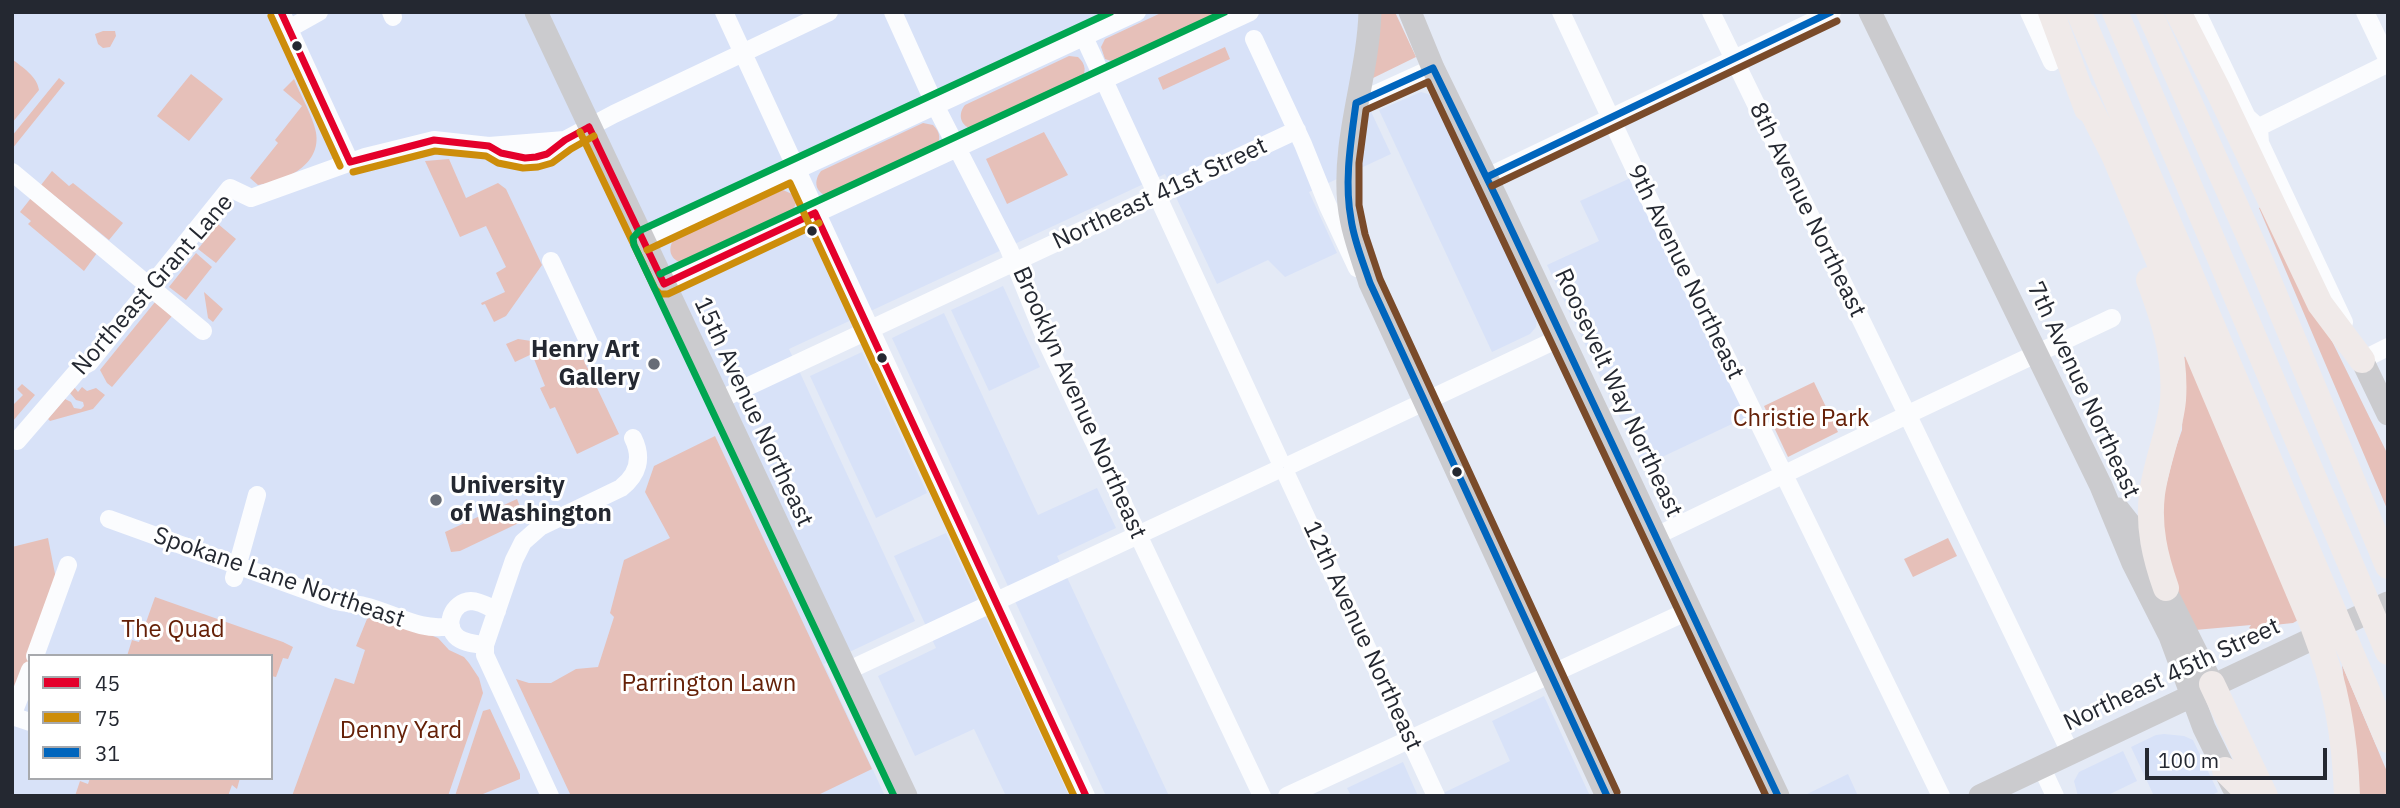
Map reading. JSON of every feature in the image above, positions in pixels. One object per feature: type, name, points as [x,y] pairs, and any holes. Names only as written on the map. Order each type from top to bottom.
[{"type":"highway","points":[[2051,12],[2083,94],[2102,158],[2170,342],[2174,374],[2173,402],[2152,492],[2144,510],[2140,536],[2142,558],[2161,599]]},
{"type":"highway","points":[[2080,12],[2388,740]]},
{"type":"highway","points":[[2115,12],[2388,652]]},
{"type":"highway","points":[[2149,12],[2262,265],[2388,566]]},
{"type":"highway","points":[[2178,12],[2320,303],[2362,360]]},
{"type":"highway","points":[[2083,94],[2114,155],[2322,649],[2334,686],[2342,725],[2347,796]]},
{"type":"highway","points":[[2152,492],[2152,539],[2161,599]]},
{"type":"highway","points":[[2359,496],[2388,552]]},
{"type":"highway","points":[[2202,689],[2265,796]]},
{"type":"highway","points":[[2225,770],[2251,796]]},
{"type":"main road","name":"15th Avenue Northeast","points":[[536,12],[906,796]]},
{"type":"main road","points":[[1370,12],[1366,66],[1356,103],[1349,154],[1349,204],[1355,237],[1370,283],[1607,796]]},
{"type":"main road","name":"Roosevelt Way Northeast","points":[[1410,12],[1433,68],[1562,337],[1664,533],[1683,576],[1686,600]]},
{"type":"main road","name":"7th Avenue Northeast","points":[[1870,12],[2101,486],[2133,563],[2161,599],[2173,643],[2202,689],[2204,728],[2237,796]]},
{"type":"main road","points":[[2362,360],[2388,414]]},
{"type":"main road","points":[[2101,486],[2140,536]]},
{"type":"main road","points":[[1686,600],[1778,796]]},
{"type":"main road","name":"Northeast 45th Street","points":[[1980,796],[2388,603]]},
{"type":"street","points":[[281,12],[350,162]]},
{"type":"street","points":[[294,26],[319,12]]},
{"type":"street","points":[[724,12],[1086,796]]},
{"type":"street","points":[[589,127],[829,12]]},
{"type":"street","name":"Brooklyn Avenue Northeast","points":[[893,12],[935,105],[1015,262],[1048,345],[1262,796]]},
{"type":"street","points":[[643,241],[1137,12]]},
{"type":"street","points":[[664,284],[1250,12]]},
{"type":"street","name":"9th Avenue Northeast","points":[[1561,12],[1941,796]]},
{"type":"street","name":"8th Avenue Northeast","points":[[1711,12],[2070,752]]},
{"type":"street","points":[[1487,177],[1832,12]]},
{"type":"street","points":[[2029,12],[2052,62]]},
{"type":"street","points":[[2197,12],[2247,117],[2259,127],[2260,143],[2362,360],[2388,347]]},
{"type":"street","points":[[2259,127],[2386,62],[2365,12]]},
{"type":"street","name":"12th Avenue Northeast","points":[[1084,37],[1155,196],[1436,796]]},
{"type":"street","points":[[1254,39],[1297,130],[1354,265],[1370,283]]},
{"type":"street","points":[[1356,103],[1433,68]]},
{"type":"street","name":"Northeast Grant Lane","points":[[17,441],[80,368],[89,363],[230,188],[251,198],[350,162],[434,140],[489,146],[565,140],[589,127]]},
{"type":"street","name":"Northeast 41st Street","points":[[719,400],[1297,130]]},
{"type":"street","points":[[12,173],[203,331]]},
{"type":"street","points":[[551,261],[589,343]]},
{"type":"street","points":[[1664,533],[2112,318]]},
{"type":"street","points":[[847,671],[1562,337]]},
{"type":"street","points":[[550,796],[485,654],[485,645],[518,550],[533,532],[630,481],[639,461],[634,438]]},
{"type":"street","points":[[236,572],[257,495]]},
{"type":"street","name":"Spokane Lane Northeast","points":[[109,519],[236,572],[336,601],[365,606],[423,627],[436,629],[451,626]]},
{"type":"street","points":[[36,654],[68,565]]},
{"type":"street","points":[[1287,796],[1550,674],[1686,600]]},
{"type":"street","points":[[485,645],[462,640],[453,632],[451,626],[454,610],[463,603],[477,602],[497,611]]},
{"type":"street","points":[[12,716],[28,675]]},
{"type":"street","points":[[2041,766],[2055,796]]},
{"type":"shaded area","name":"University of Washington","points":[[12,12],[1395,12],[1358,84],[1391,154],[1309,192],[1337,253],[1285,277],[1268,260],[1217,284],[1165,174],[789,349],[915,621],[824,664],[885,796],[12,796]]},
{"type":"shaded area","points":[[1421,92],[1435,99],[1537,318],[1536,327],[1530,334],[1492,352],[1379,110]]},
{"type":"shaded area","points":[[1635,176],[1751,415],[1643,466],[1547,265],[1599,241],[1580,201]]},
{"type":"shaded area","points":[[1003,286],[1040,367],[989,391],[951,310]]},
{"type":"shaded area","points":[[944,313],[1038,515],[1097,488],[1116,528],[1057,556],[1169,796],[1106,796],[892,338]]},
{"type":"shaded area","points":[[862,352],[927,493],[876,518],[810,376]]},
{"type":"shaded area","points":[[946,533],[1069,796],[1006,796],[974,729],[915,756],[878,676],[936,648],[894,556]]},
{"type":"shaded area","points":[[1544,696],[1590,796],[1437,796],[1510,761],[1492,721]]},
{"type":"shaded area","points":[[2164,734],[2193,740],[2218,792],[2210,796],[2154,796],[2131,747]]},
{"type":"shaded area","points":[[2123,751],[2137,781],[2106,796],[2078,796],[2074,781],[2079,772]]},
{"type":"shaded area","points":[[1403,762],[1418,796],[1351,796],[1347,788]]},
{"type":"shaded area","points":[[1848,774],[1858,796],[1803,796]]},
{"type":"green space","points":[[1163,12],[1228,12],[1117,63],[1105,59],[1101,47],[1105,39]]},
{"type":"green space","points":[[1376,12],[1395,12],[1416,57],[1369,80]]},
{"type":"green space","points":[[115,31],[116,36],[110,47],[103,48],[98,44],[95,34]]},
{"type":"green space","points":[[1225,47],[1230,59],[1163,90],[1158,78]]},
{"type":"green space","points":[[1069,56],[1078,57],[1083,63],[1085,71],[1080,80],[977,130],[964,125],[961,113],[965,105]]},
{"type":"green space","points":[[12,59],[32,76],[39,90],[12,123]]},
{"type":"green space","points":[[191,74],[223,99],[189,141],[157,116]]},
{"type":"green space","points":[[59,78],[65,83],[12,149],[12,136]]},
{"type":"green space","points":[[294,79],[314,125],[317,138],[315,149],[310,159],[292,174],[258,185],[250,178],[278,143],[275,140],[302,106],[283,90]]},
{"type":"green space","points":[[923,123],[933,125],[938,131],[939,139],[935,148],[833,197],[820,192],[816,185],[821,171]]},
{"type":"green space","points":[[1044,132],[1068,175],[1007,204],[986,159]]},
{"type":"green space","points":[[449,159],[466,198],[498,183],[506,189],[542,265],[506,316],[494,322],[485,304],[481,303],[505,292],[496,273],[506,267],[486,226],[460,237],[425,161]]},
{"type":"green space","points":[[52,171],[69,186],[73,183],[123,223],[109,240],[41,185]]},
{"type":"green space","points":[[783,190],[792,194],[796,203],[791,215],[688,263],[674,259],[670,251],[675,238]]},
{"type":"green space","points":[[31,198],[97,253],[84,271],[28,224],[31,221],[20,212]]},
{"type":"green space","points":[[2265,205],[2388,455],[2388,511],[2259,208]]},
{"type":"green space","points":[[218,224],[236,239],[216,263],[198,249]]},
{"type":"green space","points":[[196,253],[212,267],[186,300],[169,287]]},
{"type":"green space","points":[[204,292],[223,309],[213,322],[208,318]]},
{"type":"green space","points":[[155,302],[172,316],[112,387],[100,370]]},
{"type":"green space","points":[[518,339],[578,348],[619,434],[577,454],[555,407],[550,409],[540,388],[545,386],[532,354],[515,362],[506,344]]},
{"type":"green space","points":[[2187,356],[2300,619],[2293,623],[2274,625],[2257,632],[2249,628],[2251,625],[2195,630],[2167,572],[2156,525],[2182,430],[2184,357]]},
{"type":"green space","name":"Christie Park","points":[[1814,382],[1838,432],[1788,457],[1764,406]]},
{"type":"green space","points":[[22,384],[35,395],[12,422],[12,406],[23,395],[17,389]]},
{"type":"green space","points":[[74,387],[78,392],[82,387],[87,391],[96,388],[105,395],[93,409],[50,421],[48,419],[65,399],[71,402],[74,408],[81,409],[84,406],[83,402],[76,400],[70,393]]},
{"type":"green space","name":"Parrington Lawn","points":[[715,436],[872,769],[816,796],[571,796],[516,679],[529,683],[551,683],[576,669],[598,667],[614,617],[610,613],[624,560],[670,538],[645,492],[654,466]]},
{"type":"green space","points":[[517,499],[525,520],[460,551],[451,552],[445,532]]},
{"type":"green space","points":[[48,538],[57,584],[31,654],[28,654],[28,663],[12,706],[12,547]]},
{"type":"green space","points":[[1948,538],[1957,556],[1913,577],[1904,559]]},
{"type":"green space","name":"The Quad","points":[[155,597],[293,647],[288,659],[283,658],[276,677],[273,676],[273,654],[128,654],[132,640],[139,642]]},
{"type":"green space","name":"Denny Yard","points":[[377,615],[438,638],[449,650],[464,657],[479,678],[483,693],[448,796],[292,796],[335,678],[354,684],[365,650],[356,646],[367,619]]},
{"type":"green space","points":[[2342,665],[2388,774],[2388,796],[2352,796],[2350,735]]},
{"type":"green space","points":[[490,709],[520,779],[478,796],[455,796],[483,711]]},
{"type":"green space","points":[[89,780],[239,780],[237,789],[232,785],[228,796],[75,796],[80,781],[88,784]]},
{"type":"transit line","name":"45","points":[[281,12],[350,162]]},
{"type":"transit line","points":[[894,796],[633,238],[639,231],[1111,12]]},
{"type":"transit line","points":[[660,274],[1225,12]]},
{"type":"transit line","name":"31","points":[[1487,177],[1831,12]]},
{"type":"transit line","name":"75","points":[[271,16],[340,166]]},
{"type":"transit line","points":[[1492,186],[1837,21]]},
{"type":"transit line","name":"31","points":[[1607,796],[1370,283],[1354,235],[1348,176],[1356,103],[1433,68],[1778,796]]},
{"type":"transit line","points":[[1617,792],[1380,279],[1365,234],[1359,205],[1359,163],[1366,110],[1428,82],[1766,796]]},
{"type":"transit line","name":"45","points":[[589,127],[664,284]]},
{"type":"transit line","name":"45","points":[[350,162],[434,140],[489,146],[501,153],[525,158],[536,157],[547,154],[589,127]]},
{"type":"transit line","name":"75","points":[[580,132],[655,289],[660,294],[668,294],[819,223]]},
{"type":"transit line","name":"75","points":[[353,172],[435,151],[486,156],[498,163],[523,168],[538,167],[552,163],[594,136]]},
{"type":"transit line","name":"75","points":[[647,250],[790,183],[1074,796]]},
{"type":"transit line","name":"45","points":[[815,213],[1086,796]]},
{"type":"transit line","name":"45","points":[[664,284],[815,213]]},
{"type":"place","name":"Henry Art Gallery","points":[[654,364]]},
{"type":"place","name":"University of Washington","points":[[436,500]]}]
